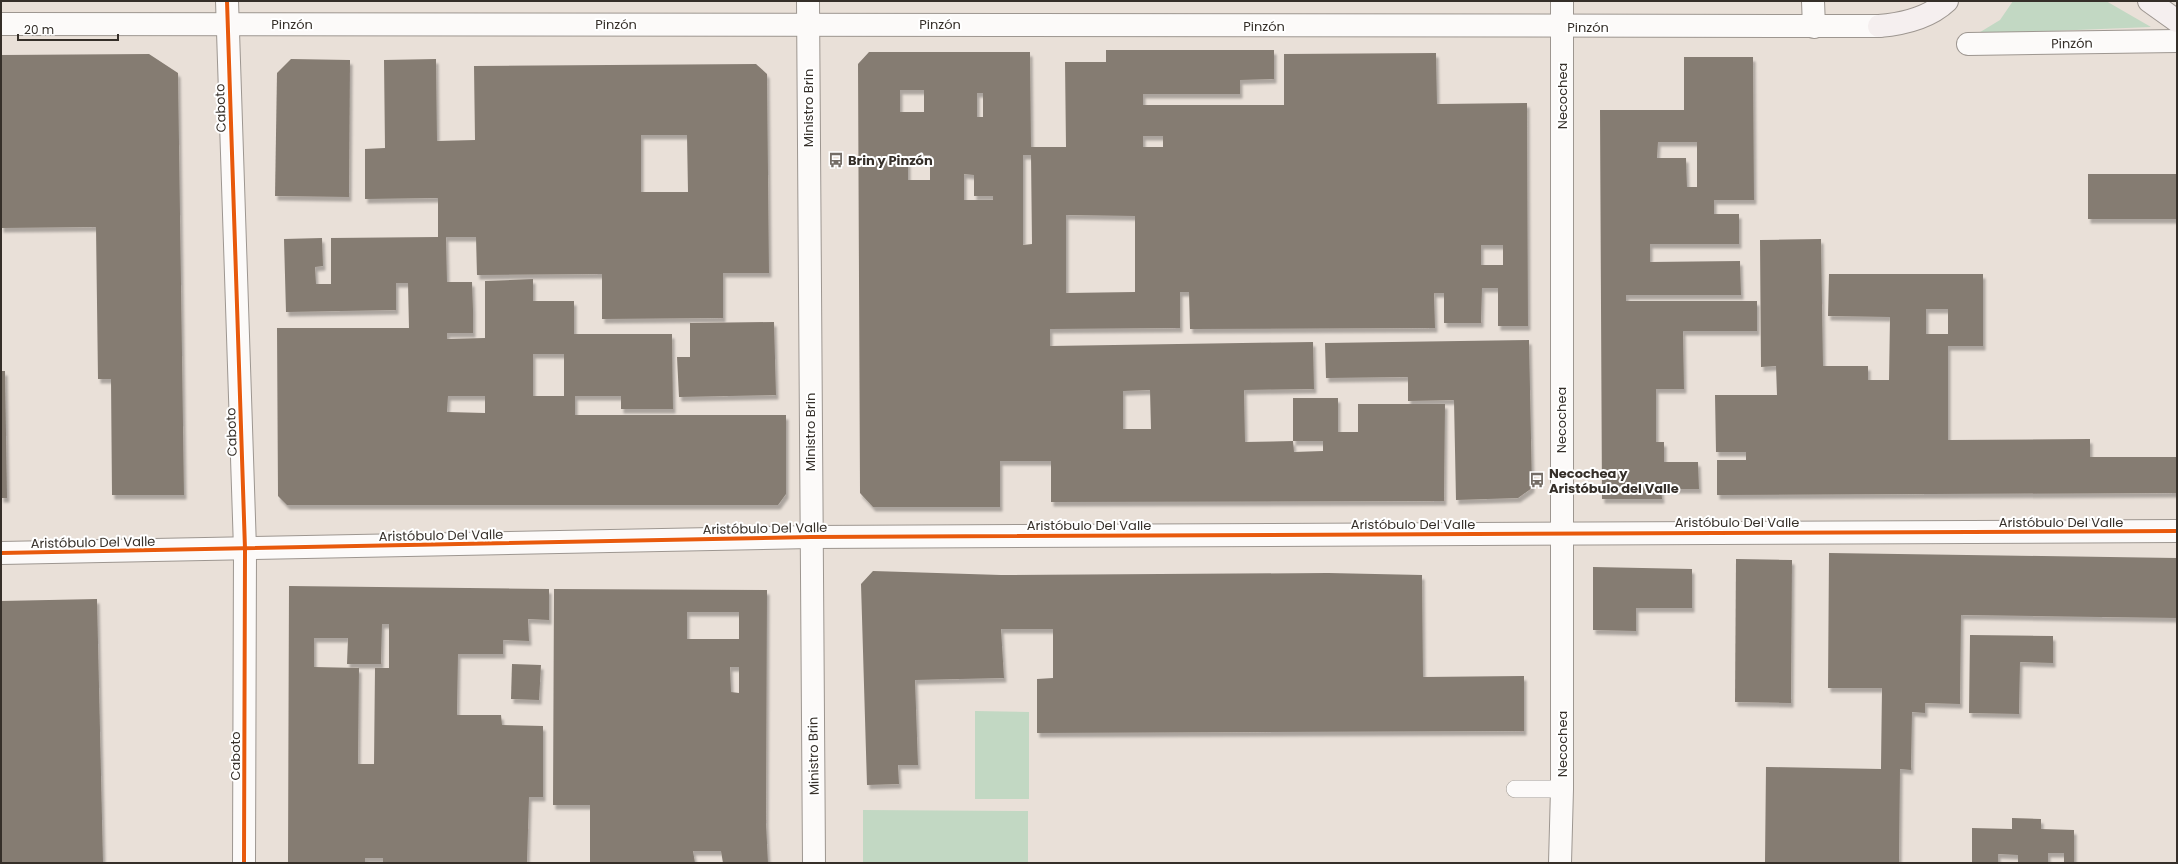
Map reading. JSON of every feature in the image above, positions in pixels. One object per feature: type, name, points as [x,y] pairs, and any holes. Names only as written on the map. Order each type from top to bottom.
[{"type":"main road","points":[[1879,26],[1917,18],[1940,7],[1947,1]]},
{"type":"main road","points":[[2149,1],[2177,21]]},
{"type":"street","name":"Caboto","points":[[227,1],[245,549],[244,863]]},
{"type":"street","name":"Ministro Brin","points":[[808,1],[814,863]]},
{"type":"street","name":"Necochea","points":[[1560,863],[1562,789],[1562,1]]},
{"type":"street","points":[[1813,1],[1814,27]]},
{"type":"street","name":"Pinzón","points":[[1,24],[808,24],[1562,27],[1879,26]]},
{"type":"street","name":"Pinzón","points":[[1968,44],[2177,41]]},
{"type":"street","name":"Aristóbulo Del Valle","points":[[1,553],[811,537],[2177,531]]},
{"type":"lane","points":[[1515,789],[1562,789]]},
{"type":"green space","points":[[2013,1],[2106,1],[2151,27],[1977,34],[2000,20]]},
{"type":"green space","points":[[975,711],[1029,712],[1029,799],[975,799]]},
{"type":"green space","points":[[863,810],[1028,811],[1028,863],[863,863]]},
{"type":"building","points":[[1106,50],[1274,50],[1274,79],[1240,80],[1240,94],[1143,94],[1143,105],[1284,105],[1284,54],[1436,53],[1437,104],[1527,103],[1528,326],[1498,326],[1498,288],[1482,288],[1481,323],[1444,323],[1444,293],[1434,293],[1435,328],[1190,329],[1189,292],[1180,292],[1180,328],[1050,329],[1050,346],[1313,342],[1314,389],[1244,390],[1245,442],[1293,441],[1293,398],[1338,398],[1338,432],[1358,432],[1358,404],[1445,404],[1444,501],[1051,502],[1051,461],[1000,461],[1000,507],[873,507],[860,493],[858,64],[869,52],[1030,52],[1031,147],[1066,147],[1065,62],[1106,62]],"holes":[[[900,90],[924,90],[924,112],[900,112]],[[977,93],[983,93],[983,117],[977,117]],[[1143,136],[1163,136],[1163,147],[1143,147]],[[930,155],[930,180],[908,180],[908,156]],[[1023,155],[1031,155],[1032,244],[1023,245]],[[964,174],[974,175],[974,196],[993,196],[993,200],[964,200]],[[1066,215],[1135,216],[1135,292],[1066,293]],[[1481,245],[1503,245],[1503,265],[1481,265]],[[1150,390],[1151,429],[1123,429],[1123,391]],[[1293,441],[1323,441],[1323,451],[1294,452]]]},
{"type":"building","points":[[149,54],[178,73],[184,495],[112,495],[111,379],[98,379],[96,227],[1,228],[1,55]]},
{"type":"building","points":[[1684,57],[1753,57],[1754,200],[1714,200],[1714,214],[1739,214],[1739,244],[1650,244],[1650,262],[1740,261],[1741,295],[1626,295],[1626,301],[1757,301],[1757,331],[1683,331],[1684,389],[1656,389],[1656,442],[1664,442],[1664,462],[1698,462],[1699,489],[1661,489],[1662,499],[1602,499],[1600,110],[1684,110]],"holes":[[[1658,142],[1697,142],[1697,187],[1687,187],[1686,158],[1657,158]]]},
{"type":"building","points":[[291,59],[350,60],[349,197],[275,196],[277,73]]},
{"type":"building","points":[[436,59],[437,141],[475,140],[474,66],[756,64],[767,74],[769,273],[723,273],[723,318],[602,319],[602,274],[477,275],[476,237],[446,237],[447,282],[472,282],[473,310],[473,333],[447,333],[447,339],[485,338],[485,281],[533,279],[533,301],[574,301],[574,334],[672,334],[673,409],[621,409],[621,396],[575,396],[575,415],[786,415],[786,494],[778,505],[287,505],[278,496],[277,328],[409,328],[408,283],[396,283],[396,310],[286,312],[284,239],[322,238],[323,266],[315,267],[316,284],[331,284],[331,238],[438,237],[438,198],[365,199],[365,149],[385,148],[384,60]],"holes":[[[641,135],[687,135],[688,192],[641,192]],[[533,354],[564,354],[564,396],[533,396]],[[448,396],[485,396],[485,413],[447,412]]]},
{"type":"building","points":[[2088,174],[2177,174],[2177,219],[2088,219]]},
{"type":"building","points":[[1821,239],[1823,366],[1868,366],[1868,380],[1889,380],[1890,317],[1828,316],[1829,274],[1983,274],[1983,346],[1948,346],[1948,440],[2090,439],[2090,457],[2177,457],[2177,493],[1717,495],[1717,460],[1746,460],[1746,452],[1716,452],[1715,395],[1777,395],[1776,366],[1761,367],[1760,240]],"holes":[[[1926,309],[1948,309],[1948,334],[1926,334]]]},
{"type":"building","points":[[774,322],[776,395],[679,397],[677,357],[690,357],[690,323]]},
{"type":"building","points":[[1529,340],[1532,488],[1518,498],[1456,500],[1454,400],[1408,401],[1408,377],[1326,378],[1325,343]]},
{"type":"building","points":[[1,371],[5,371],[7,498],[1,498]]},
{"type":"building","points":[[1829,553],[2177,558],[2177,618],[1961,615],[1960,704],[1925,703],[1925,713],[1912,712],[1911,770],[1900,769],[1899,863],[1765,862],[1766,767],[1881,769],[1882,688],[1828,688]]},
{"type":"building","points":[[1736,559],[1792,560],[1791,703],[1735,702]]},
{"type":"building","points":[[1593,567],[1692,569],[1692,608],[1636,608],[1636,631],[1593,630]]},
{"type":"building","points":[[873,571],[1001,575],[1328,573],[1422,575],[1423,677],[1524,676],[1524,731],[1037,733],[1037,679],[1053,678],[1053,629],[1001,629],[1004,678],[915,680],[918,765],[898,765],[899,784],[867,785],[861,584]]},
{"type":"building","points":[[289,586],[549,589],[549,620],[528,619],[529,641],[503,640],[503,654],[458,654],[457,715],[501,715],[502,725],[543,726],[543,797],[529,797],[527,863],[383,863],[383,858],[365,858],[365,863],[288,863]],"holes":[[[382,624],[389,624],[389,668],[375,668],[374,764],[358,764],[359,668],[314,667],[314,638],[348,638],[347,664],[381,664]]]},
{"type":"building","points":[[554,589],[767,590],[766,823],[768,863],[723,863],[721,851],[693,851],[695,863],[590,863],[590,805],[553,805]],"holes":[[[687,612],[739,612],[739,639],[687,639]],[[730,667],[739,667],[739,693],[731,692]]]},
{"type":"building","points":[[97,599],[103,863],[1,863],[1,601]]},
{"type":"building","points":[[1970,635],[2053,636],[2053,663],[2020,662],[2019,714],[1969,713]]},
{"type":"building","points":[[512,664],[541,665],[539,700],[511,699]]},
{"type":"building","points":[[2012,818],[2041,819],[2041,829],[2074,830],[2074,863],[2064,863],[2064,853],[2048,853],[2048,863],[2018,863],[2018,855],[1998,854],[1998,863],[1972,863],[1972,828],[2012,829]]},
{"type":"cycle path","points":[[227,1],[245,549],[244,863]]},
{"type":"cycle path","points":[[1,553],[811,537],[2177,531]]},
{"type":"place","name":"Brin y Pinzón","points":[[836,160]]},
{"type":"place","name":"Necochea y Aristóbulo del Valle","points":[[1537,480]]}]
